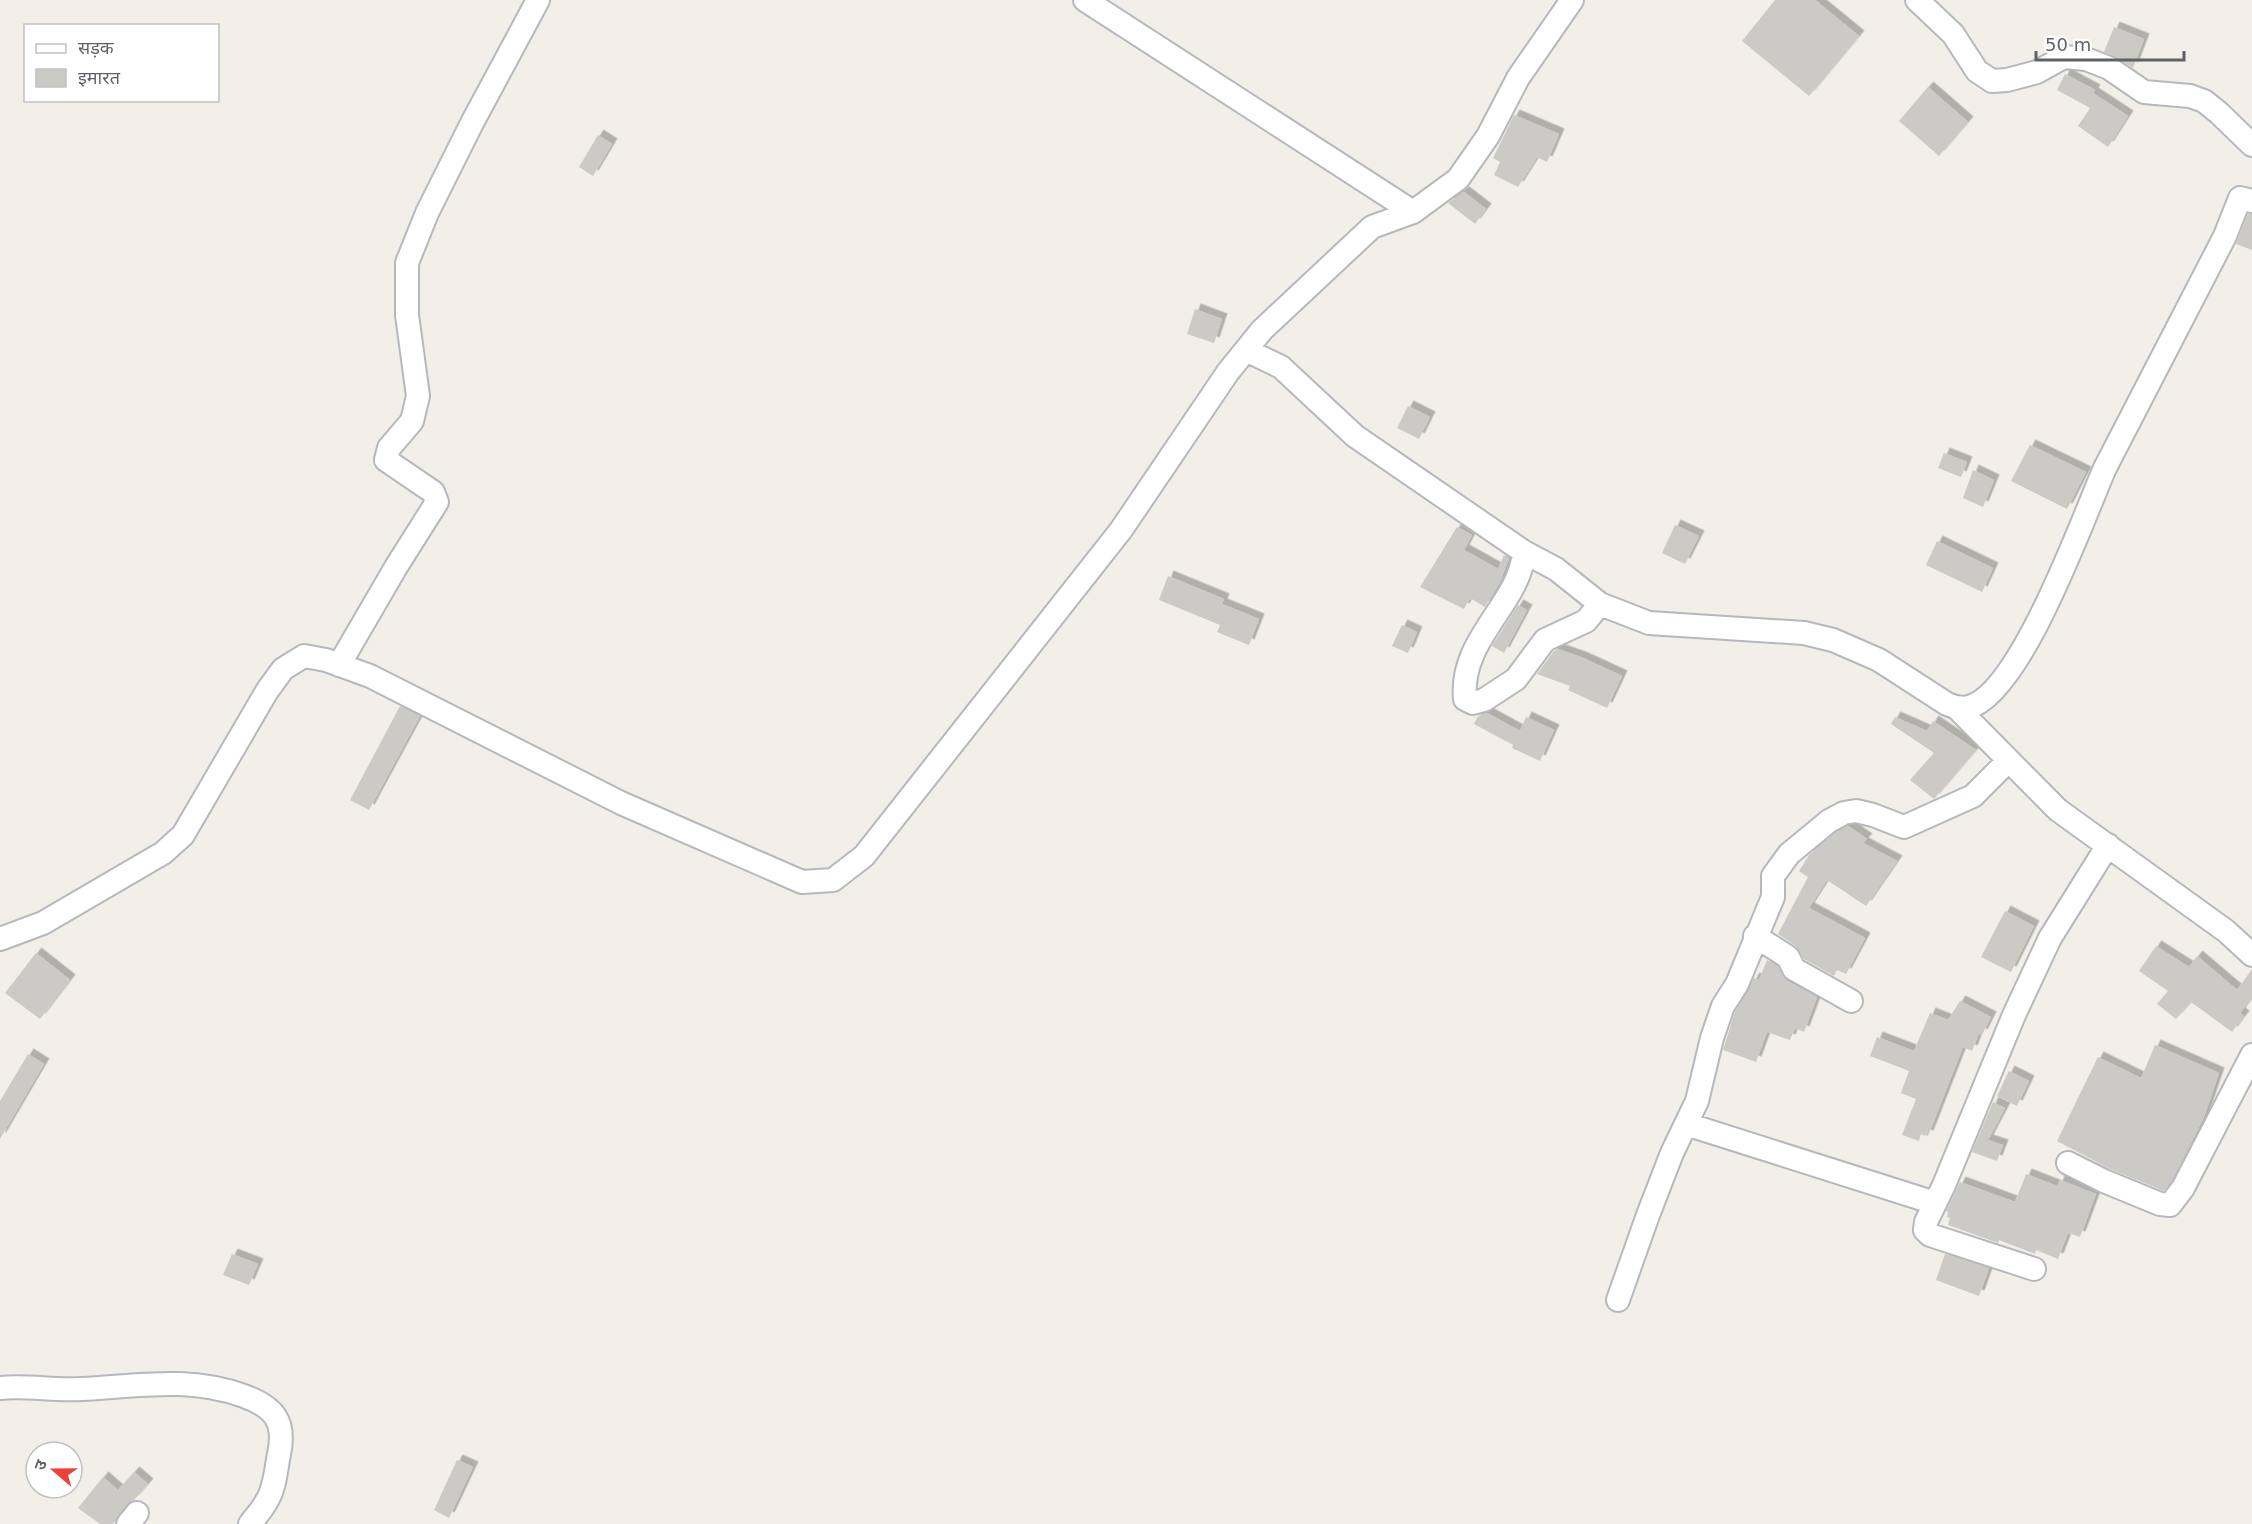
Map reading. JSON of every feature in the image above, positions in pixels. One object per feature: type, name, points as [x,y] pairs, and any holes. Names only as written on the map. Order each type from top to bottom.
[{"type":"street","points":[[339,665],[437,502],[433,492],[386,460],[389,448],[411,421],[418,396],[407,315],[407,263],[428,213],[472,123],[538,0]]},
{"type":"street","points":[[1085,0],[1413,212]]},
{"type":"street","points":[[0,939],[43,923],[163,852],[183,835],[267,691],[284,669],[304,656],[326,660],[370,676],[621,803],[802,882],[832,880],[864,856],[1121,530],[1227,372],[1262,330],[1372,227],[1413,212],[1458,178],[1488,136],[1518,78],[1572,0]]},
{"type":"street","points":[[1917,0],[1953,34],[1977,71],[1992,81],[2007,80],[2037,72],[2064,57],[2086,59],[2109,68],[2144,92],[2190,96],[2204,101],[2252,145]]},
{"type":"street","points":[[1957,708],[1978,703],[1992,692],[2038,622],[2067,562],[2105,468],[2225,236],[2240,198],[2252,201]]},
{"type":"street","points":[[1246,350],[1281,367],[1355,436],[1524,552],[1556,569],[1600,604],[1649,623],[1804,633],[1833,640],[1879,660],[1957,708],[2058,810],[2226,931],[2252,955]]},
{"type":"street","points":[[1524,552],[1523,562],[1512,587],[1478,639],[1464,685],[1465,699],[1473,703],[1484,700],[1516,679],[1545,640],[1586,621],[1600,604]]},
{"type":"street","points":[[1618,1300],[1648,1215],[1697,1101],[1712,1038],[1723,1006],[1737,984],[1773,897],[1773,876],[1789,854],[1829,820],[1844,813],[1856,811],[1873,814],[1904,826],[1973,796],[2008,761]]},
{"type":"street","points":[[2034,1269],[1930,1235],[1925,1230],[1926,1222],[2014,1016],[2046,948],[2108,846]]},
{"type":"street","points":[[1755,936],[1788,957],[1794,969],[1851,1001]]},
{"type":"street","points":[[2068,1163],[2104,1181],[2160,1204],[2170,1205],[2183,1188],[2252,1055]]},
{"type":"street","points":[[1686,1124],[1935,1203]]},
{"type":"street","points":[[0,1388],[20,1386],[50,1390],[194,1383],[224,1388],[261,1402],[273,1411],[280,1426],[282,1441],[268,1501],[250,1524]]},
{"type":"building","points":[[1775,0],[1815,0],[1859,36],[1809,96],[1742,41]]},
{"type":"building","points":[[2114,27],[2144,39],[2133,68],[2104,52]]},
{"type":"building","points":[[2065,74],[2095,90],[2093,93],[2128,116],[2108,147],[2078,126],[2090,108],[2057,90]]},
{"type":"building","points":[[1928,87],[1968,122],[1939,156],[1899,121]]},
{"type":"building","points":[[1514,115],[1559,134],[1547,162],[1537,157],[1518,187],[1494,175],[1500,162],[1493,158]]},
{"type":"building","points":[[598,135],[612,144],[593,176],[579,167]]},
{"type":"building","points":[[1464,192],[1486,209],[1475,224],[1448,203]]},
{"type":"building","points":[[2248,214],[2252,214],[2252,250],[2236,244]]},
{"type":"building","points":[[1195,309],[1222,319],[1214,343],[1187,334]]},
{"type":"building","points":[[1408,406],[1430,417],[1419,439],[1397,428]]},
{"type":"building","points":[[2030,445],[2086,472],[2067,509],[2011,481]]},
{"type":"building","points":[[1944,453],[1967,462],[1961,477],[1938,468]]},
{"type":"building","points":[[1973,470],[1994,480],[1983,507],[1963,498]]},
{"type":"building","points":[[1675,525],[1699,536],[1685,564],[1662,553]]},
{"type":"building","points":[[1457,527],[1472,535],[1464,550],[1498,569],[1504,555],[1509,558],[1500,582],[1485,607],[1470,598],[1464,609],[1420,587]]},
{"type":"building","points":[[1937,541],[1993,568],[1982,592],[1926,565]]},
{"type":"building","points":[[1168,576],[1224,599],[1222,604],[1259,619],[1249,645],[1217,632],[1220,625],[1159,600]]},
{"type":"building","points":[[1518,605],[1527,610],[1504,653],[1492,646]]},
{"type":"building","points":[[1402,625],[1417,632],[1408,653],[1392,646]]},
{"type":"building","points":[[1558,649],[1622,676],[1607,708],[1568,690],[1570,686],[1537,674]]},
{"type":"building","points":[[400,706],[420,716],[369,810],[350,800]]},
{"type":"building","points":[[1487,713],[1520,731],[1526,717],[1554,730],[1540,761],[1512,748],[1513,745],[1474,724],[1478,716]]},
{"type":"building","points":[[1895,717],[1927,731],[1933,721],[1976,750],[1934,799],[1910,780],[1934,753],[1891,724]]},
{"type":"building","points":[[1848,826],[1867,839],[1863,843],[1897,861],[1866,906],[1827,880],[1809,908],[1865,938],[1846,974],[1837,970],[1834,976],[1804,959],[1796,946],[1778,934],[1808,877],[1799,871],[1809,855]]},
{"type":"building","points":[[2005,911],[2034,926],[2011,972],[1981,957]]},
{"type":"building","points":[[2156,946],[2189,967],[2197,956],[2237,990],[2252,969],[2252,997],[2240,1013],[2244,1016],[2232,1032],[2191,1002],[2176,1019],[2157,1004],[2168,991],[2139,971]]},
{"type":"building","points":[[36,953],[70,980],[40,1019],[5,993]]},
{"type":"building","points":[[1767,960],[1778,966],[1787,981],[1817,997],[1804,1032],[1795,1028],[1790,1040],[1767,1032],[1756,1062],[1723,1050],[1735,1012],[1754,978],[1759,980]]},
{"type":"building","points":[[1960,1001],[1991,1017],[1982,1035],[1979,1033],[1972,1051],[1963,1047],[1928,1136],[1921,1134],[1919,1141],[1902,1135],[1916,1099],[1901,1093],[1909,1071],[1870,1056],[1877,1037],[1914,1051],[1930,1013],[1948,1020]]},
{"type":"building","points":[[2155,1045],[2219,1073],[2204,1117],[2172,1181],[2164,1191],[2110,1169],[2057,1141],[2098,1057],[2141,1078]]},
{"type":"building","points":[[28,1054],[44,1064],[0,1139],[0,1101]]},
{"type":"building","points":[[2009,1071],[2029,1081],[2017,1106],[1997,1096]]},
{"type":"building","points":[[1993,1102],[2005,1108],[1988,1140],[2003,1145],[1997,1161],[1972,1152]]},
{"type":"building","points":[[2026,1174],[2057,1186],[2060,1180],[2096,1194],[2080,1237],[2068,1233],[2058,1259],[2036,1250],[2035,1254],[1999,1240],[1998,1243],[1948,1225],[1950,1218],[1947,1217],[1948,1212],[1946,1211],[1960,1182],[2015,1202]]},
{"type":"building","points":[[232,1254],[258,1264],[249,1285],[223,1275]]},
{"type":"building","points":[[1945,1254],[1989,1268],[1979,1296],[1936,1280]]},
{"type":"building","points":[[457,1460],[473,1467],[449,1518],[434,1510]]},
{"type":"building","points":[[134,1472],[148,1484],[134,1500],[127,1504],[113,1524],[100,1524],[78,1508],[103,1477],[118,1490]]}]
